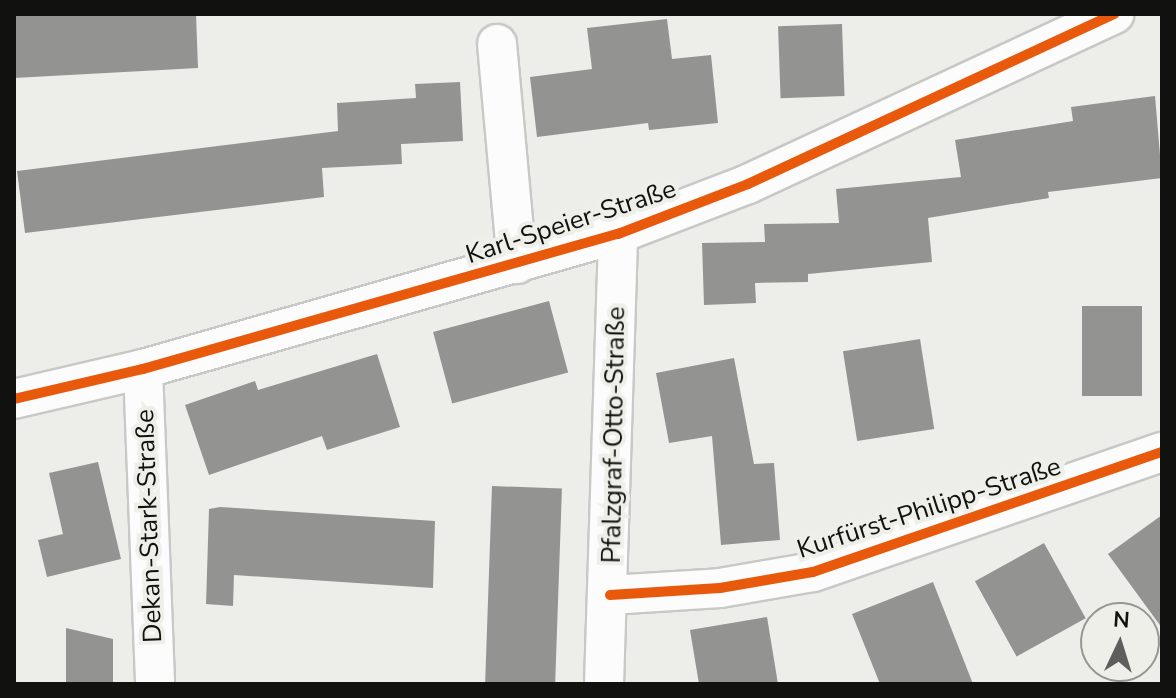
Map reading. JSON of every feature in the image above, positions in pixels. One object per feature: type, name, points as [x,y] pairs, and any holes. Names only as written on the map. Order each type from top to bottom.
[{"type":"street","name":"Karl-Speier-Straße","points":[[14,399],[143,369],[618,234],[748,184],[1115,14]]},
{"type":"street","name":"Karl-Speier-Straße","points":[[497,44],[517,264]]},
{"type":"street","name":"Pfalzgraf-Otto-Straße","points":[[604,684],[610,595],[618,234]]},
{"type":"street","name":"Dekan-Stark-Straße","points":[[143,369],[155,684]]},
{"type":"street","name":"Kurfürst-Philipp-Straße","points":[[610,595],[720,588],[813,572],[1162,452]]},
{"type":"building","points":[[14,14],[196,14],[198,68],[14,78]]},
{"type":"building","points":[[667,19],[672,59],[711,55],[718,123],[649,130],[648,123],[537,137],[530,77],[592,69],[587,28]]},
{"type":"building","points":[[842,24],[845,96],[781,98],[778,26]]},
{"type":"building","points":[[460,82],[463,141],[401,144],[402,164],[322,168],[324,197],[25,233],[17,171],[338,131],[337,103],[416,98],[415,84]]},
{"type":"building","points":[[1155,96],[1162,178],[1048,192],[1049,198],[928,218],[932,262],[808,274],[808,282],[755,283],[756,303],[704,305],[702,243],[765,242],[764,224],[839,223],[836,189],[961,177],[955,140],[1073,121],[1071,107]]},
{"type":"building","points":[[549,301],[568,372],[452,404],[433,332]]},
{"type":"building","points":[[1082,306],[1142,306],[1142,396],[1082,396]]},
{"type":"building","points":[[920,339],[934,429],[857,441],[843,351]]},
{"type":"building","points":[[377,354],[400,427],[327,450],[322,436],[209,475],[185,405],[255,381],[258,390]]},
{"type":"building","points":[[734,358],[754,464],[774,463],[780,540],[721,545],[712,436],[669,443],[656,373]]},
{"type":"building","points":[[98,462],[121,559],[47,577],[38,540],[63,534],[49,473]]},
{"type":"building","points":[[492,486],[562,488],[555,684],[485,684]]},
{"type":"building","points":[[220,507],[435,521],[433,588],[234,575],[233,606],[206,604],[209,509]]},
{"type":"building","points":[[1162,515],[1162,628],[1160,602],[1143,602],[1108,554]]},
{"type":"building","points":[[1044,543],[1080,608],[1080,621],[1017,657],[975,581]]},
{"type":"building","points":[[933,582],[973,684],[880,684],[852,614]]},
{"type":"building","points":[[767,617],[778,684],[699,684],[690,630]]},
{"type":"building","points":[[66,628],[113,639],[113,684],[66,684]]},
{"type":"cycle path","points":[[14,399],[143,369],[618,234],[748,184],[1115,14]]},
{"type":"cycle path","points":[[610,595],[720,588],[813,572],[1162,452]]}]
